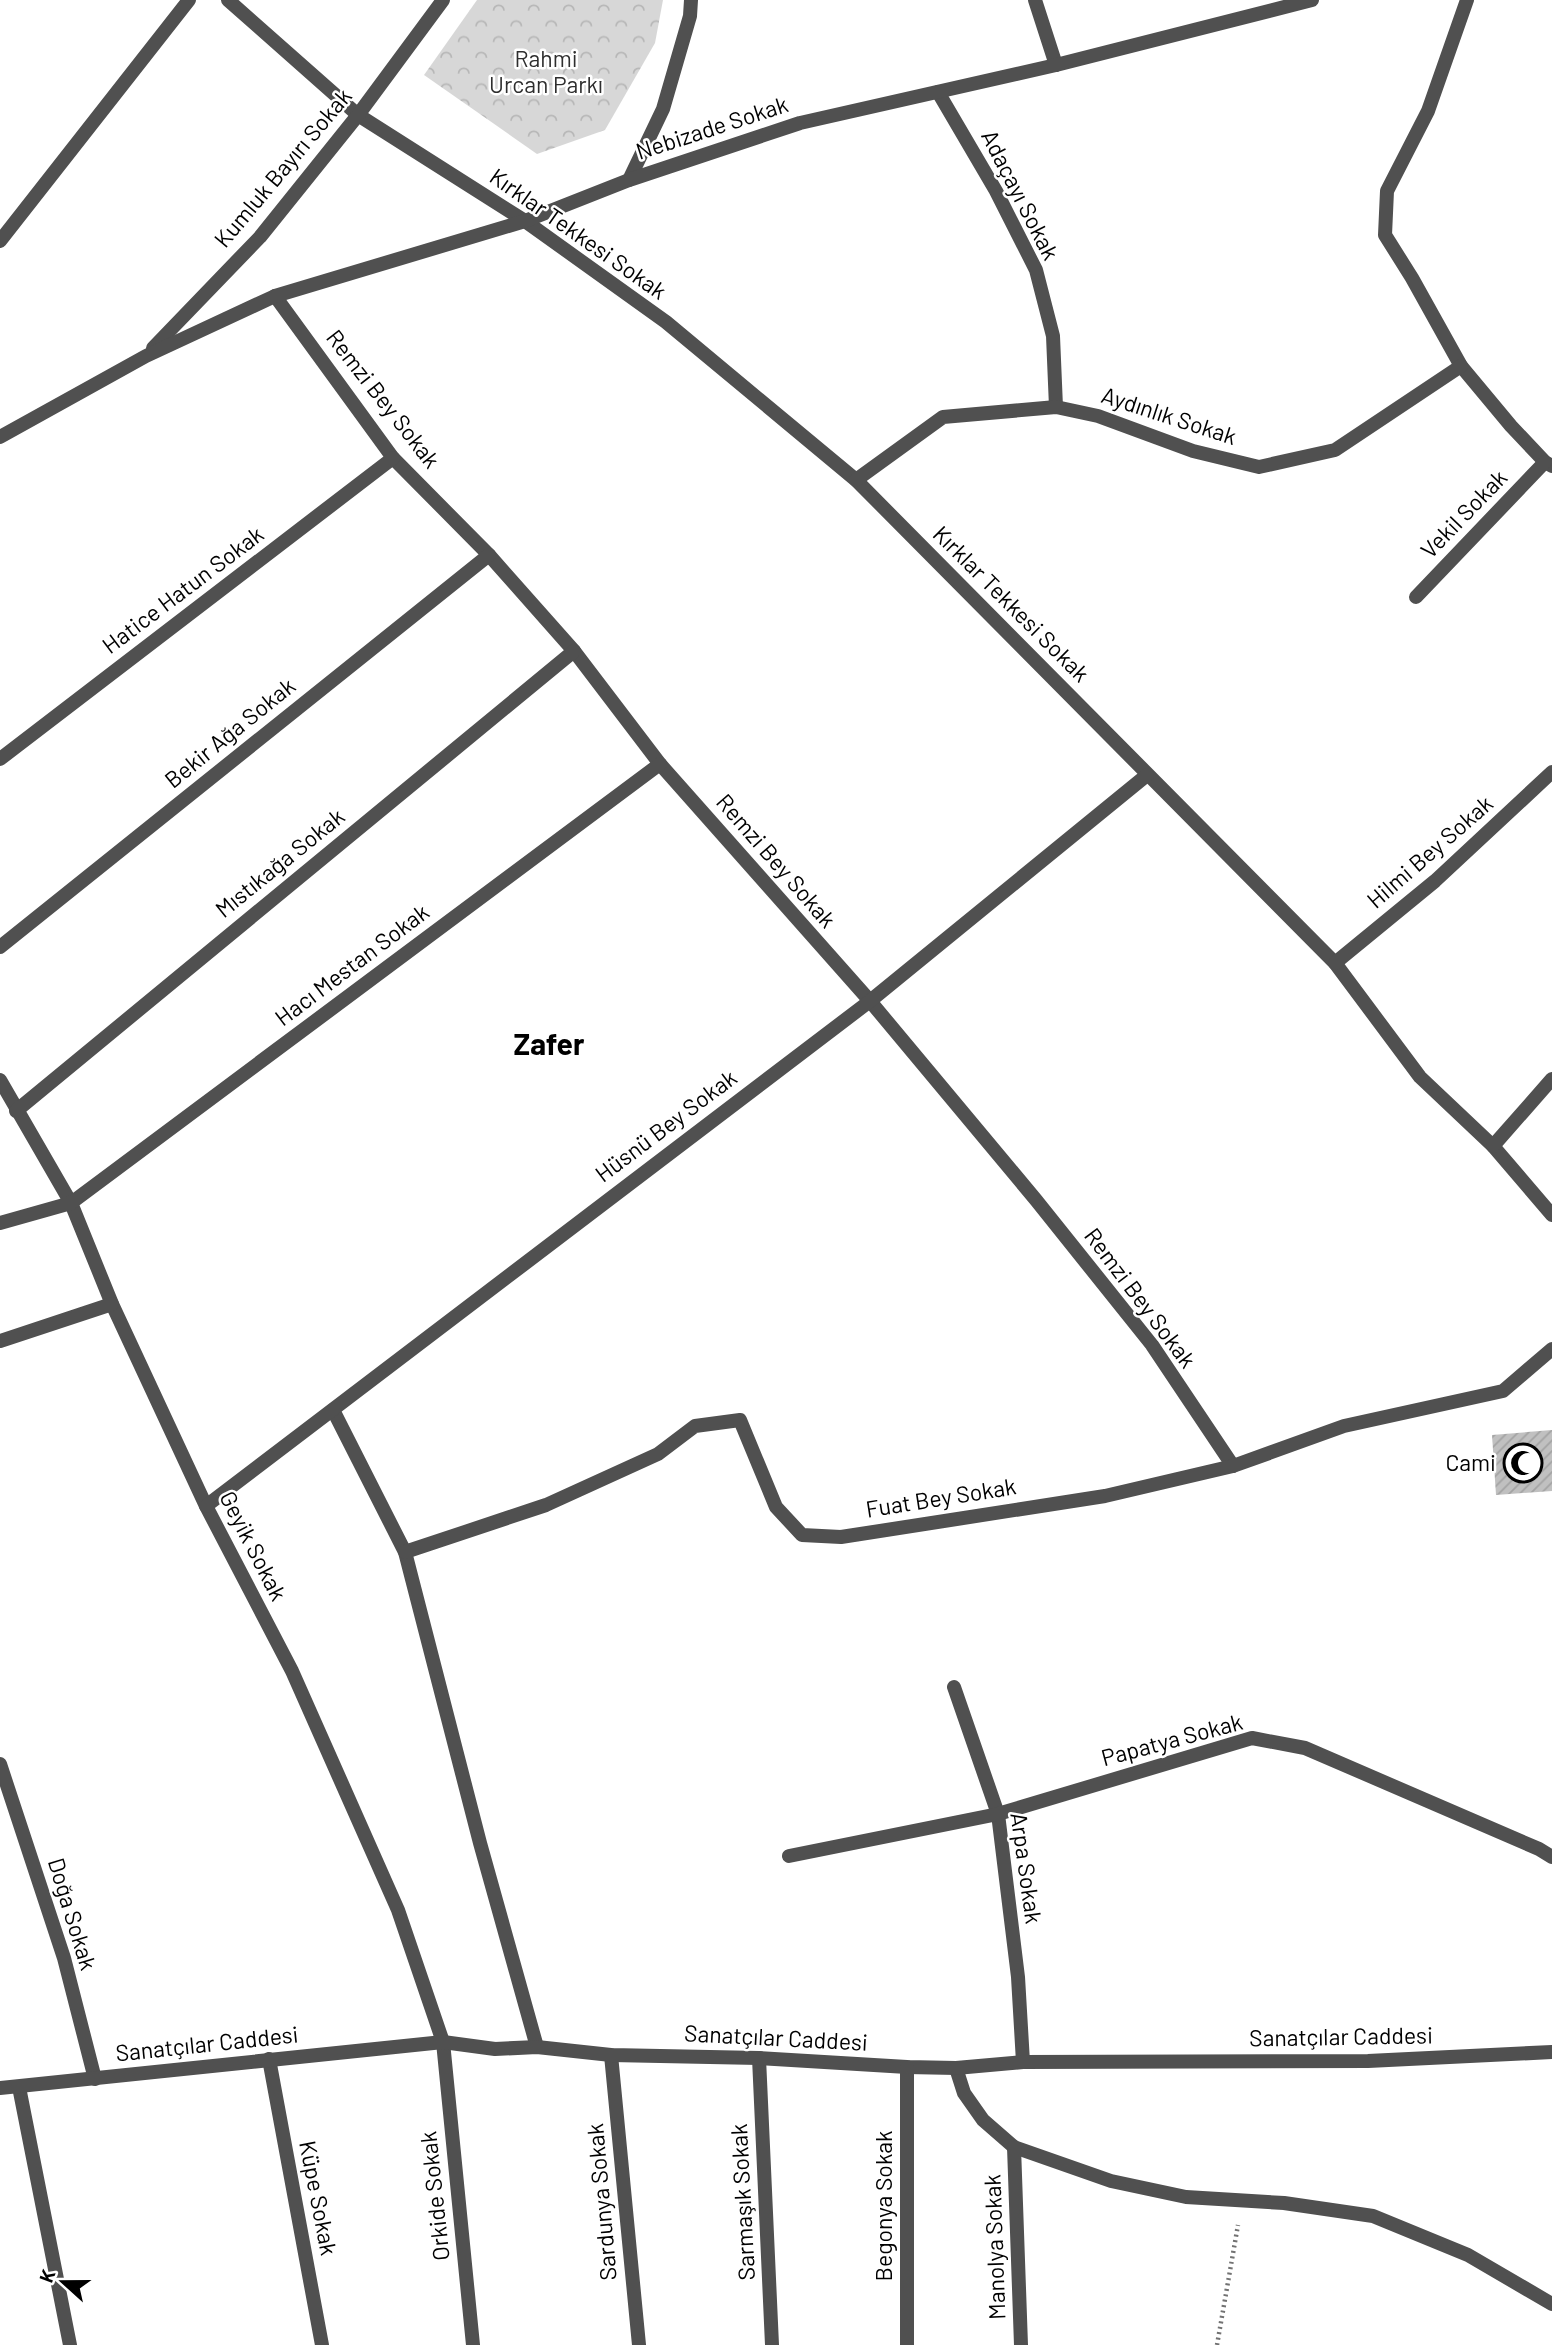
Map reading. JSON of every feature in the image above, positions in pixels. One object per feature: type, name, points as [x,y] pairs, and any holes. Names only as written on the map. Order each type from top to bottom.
[{"type":"street","points":[[0,242],[188,0]]},
{"type":"street","name":"Kırklar Tekkesi Sokak","points":[[228,0],[358,115],[524,221],[666,322],[856,480],[1335,964],[1420,1077],[1493,1146],[1552,1215]]},
{"type":"street","name":"Kumluk Bayırı Sokak","points":[[146,356],[260,237],[358,115],[443,0]]},
{"type":"street","points":[[629,180],[663,109],[690,16],[691,0]]},
{"type":"street","points":[[1035,0],[1056,65]]},
{"type":"street","name":"Nebizade Sokak","points":[[146,356],[275,296],[524,221],[629,180],[800,123],[1056,65],[1312,0]]},
{"type":"street","points":[[1467,0],[1428,111],[1387,191],[1385,235],[1461,366],[1548,464]]},
{"type":"street","name":"Adaçayı Sokak","points":[[938,92],[996,191],[1035,270],[1052,336],[1056,407]]},
{"type":"street","name":"Remzi Bey Sokak","points":[[275,296],[393,458],[489,555],[574,651],[660,764],[870,1001],[1036,1200],[1152,1346],[1233,1466]]},
{"type":"street","points":[[0,437],[146,356]]},
{"type":"street","name":"Aydınlık Sokak","points":[[856,480],[943,417],[1056,407],[1098,416],[1193,451],[1259,467],[1335,450],[1461,366]]},
{"type":"street","name":"Hatice Hatun Sokak","points":[[0,759],[393,458]]},
{"type":"street","name":"Vekil Sokak","points":[[1416,597],[1548,464]]},
{"type":"street","name":"Bekir Ağa Sokak","points":[[0,947],[489,555]]},
{"type":"street","name":"Mıstıkağa Sokak","points":[[16,1111],[574,651]]},
{"type":"street","name":"Hacı Mestan Sokak","points":[[71,1203],[660,764]]},
{"type":"street","name":"Hilmi Bey Sokak","points":[[1335,964],[1435,881],[1552,772]]},
{"type":"street","name":"Hüsnü Bey Sokak","points":[[206,1506],[870,1001],[1147,775]]},
{"type":"street","points":[[1493,1146],[1552,1079]]},
{"type":"street","name":"Geyik Sokak","points":[[0,1080],[71,1203],[111,1304],[206,1506],[292,1671],[398,1910],[443,2042]]},
{"type":"street","points":[[0,1223],[71,1203]]},
{"type":"street","points":[[0,1341],[111,1304]]},
{"type":"street","name":"Fuat Bey Sokak","points":[[405,1552],[546,1505],[658,1454],[695,1426],[740,1420],[776,1507],[802,1535],[841,1536],[1091,1498],[1233,1466],[1345,1426],[1503,1391],[1552,1349]]},
{"type":"street","points":[[333,1410],[405,1552],[480,1843],[537,2047]]},
{"type":"street","name":"Arpa Sokak","points":[[954,1687],[998,1814],[1018,1976],[1023,2062]]},
{"type":"street","name":"Papatya Sokak","points":[[789,1856],[998,1814],[1252,1738],[1305,1748],[1552,1857]]},
{"type":"street","name":"Doğa Sokak","points":[[0,1764],[64,1958],[95,2079]]},
{"type":"street","name":"Sanatçılar Caddesi","points":[[0,2088],[443,2042],[495,2049],[537,2047],[611,2055],[759,2058],[956,2068],[1023,2062],[1368,2061],[1551,2053]]},
{"type":"street","name":"Orkide Sokak","points":[[443,2042],[473,2345]]},
{"type":"street","name":"Sardunya Sokak","points":[[611,2055],[639,2345]]},
{"type":"street","name":"Sarmaşık Sokak","points":[[759,2058],[772,2345]]},
{"type":"street","name":"Küpe Sokak","points":[[269,2059],[322,2345]]},
{"type":"street","name":"Begonya Sokak","points":[[907,2067],[907,2345]]},
{"type":"street","points":[[956,2068],[964,2093],[983,2120],[1014,2147],[1111,2181],[1186,2197],[1284,2203],[1373,2216],[1468,2255],[1552,2304]]},
{"type":"street","points":[[19,2087],[71,2345]]},
{"type":"street","name":"Manolya Sokak","points":[[1014,2147],[1021,2345]]},
{"type":"path","points":[[1217,2345],[1243,2200]]},
{"type":"green space","name":"Rahmi Urcan Parkı","points":[[477,0],[663,0],[655,43],[605,130],[537,154],[424,75]]},
{"type":"building","name":"Cami","points":[[1552,1430],[1552,1491],[1496,1495],[1492,1435]]},
{"type":"place","name":"Cami","points":[[1523,1463]]},
{"type":"district","name":"Zafer","points":[[549,1045]]}]
